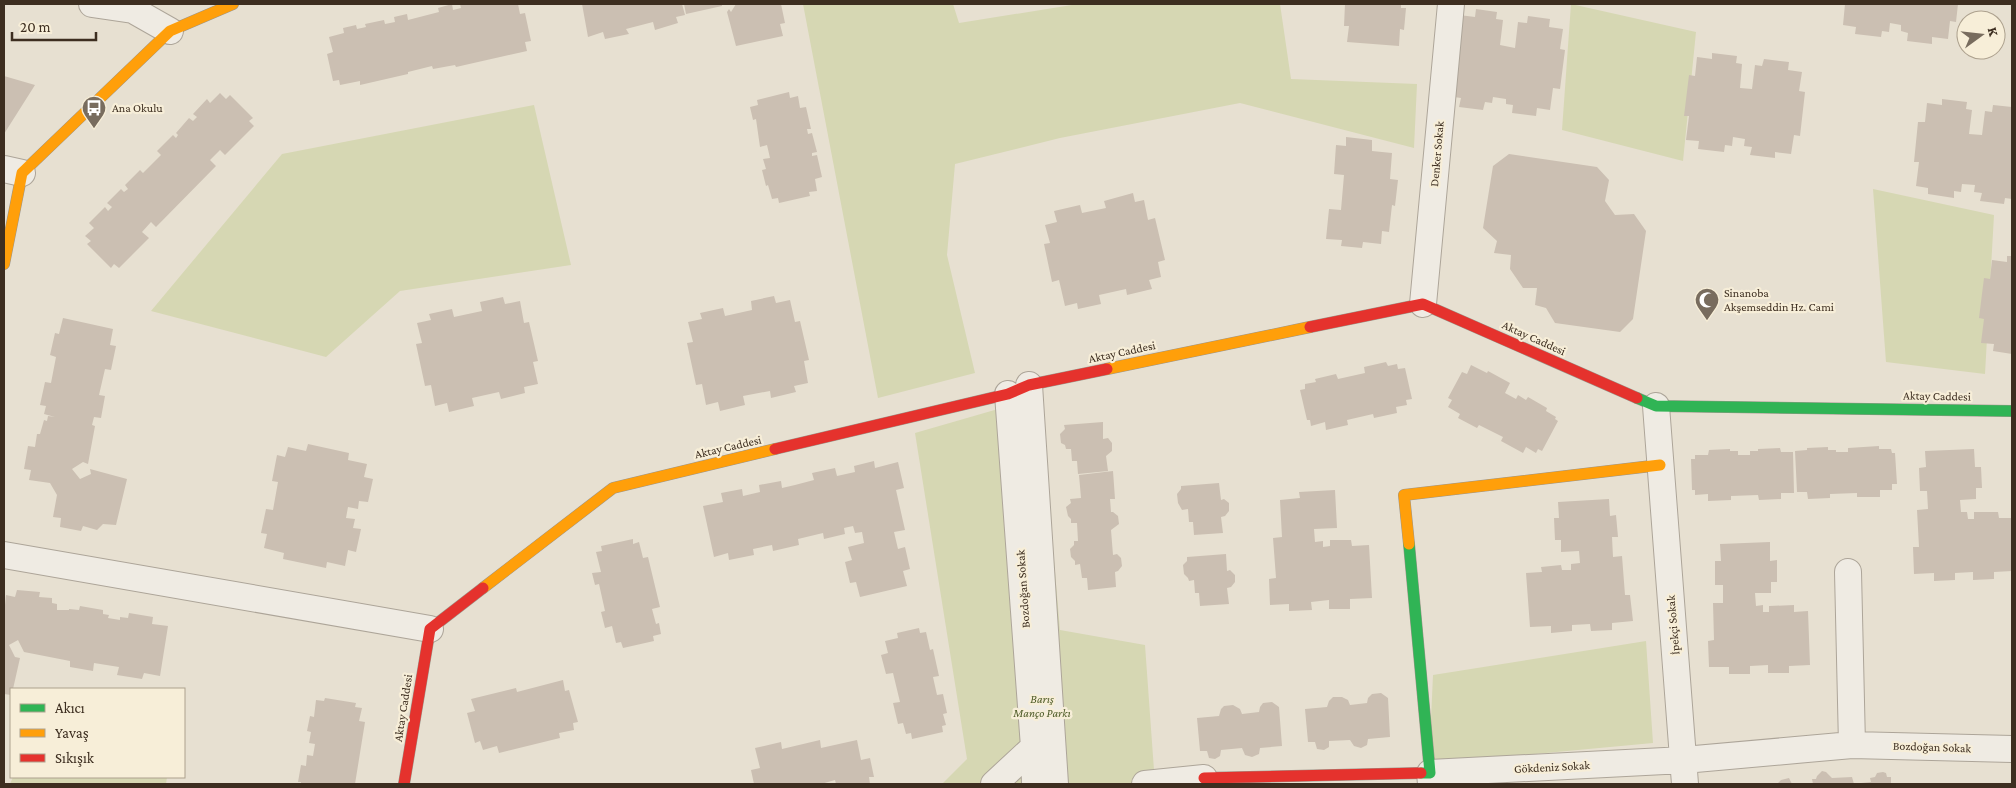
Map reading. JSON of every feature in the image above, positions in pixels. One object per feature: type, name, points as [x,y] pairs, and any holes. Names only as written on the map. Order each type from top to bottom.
[{"type":"main road","points":[[4,264],[13,171],[170,31],[233,4]]},
{"type":"main road","name":"Aktay Caddesi","points":[[404,784],[430,629],[613,488],[1018,390],[1423,304],[1656,406],[2012,411]]},
{"type":"main road","points":[[1204,778],[1430,779],[1404,495],[1660,465]]},
{"type":"street","points":[[92,4],[134,7],[170,31]]},
{"type":"street","name":"Denker Sokak","points":[[1423,304],[1451,4]]},
{"type":"street","points":[[1018,390],[1055,784]]},
{"type":"street","name":"Bozdoğan Sokak","points":[[1018,390],[1035,784]]},
{"type":"street","name":"İpekçi Sokak","points":[[1656,406],[1685,772]]},
{"type":"street","points":[[4,555],[430,629]]},
{"type":"street","points":[[1848,572],[1852,745]]},
{"type":"street","name":"Bozdoğan Sokak","points":[[1685,772],[1852,745],[2012,749]]},
{"type":"street","points":[[994,784],[1034,747]]},
{"type":"street","name":"Gökdeniz Sokak","points":[[1430,779],[1685,772]]},
{"type":"street","points":[[1145,784],[1204,778]]},
{"type":"green space","points":[[803,4],[953,4],[959,23],[1078,4],[1280,4],[1291,79],[1417,84],[1414,148],[1240,103],[1060,138],[955,164],[947,255],[975,373],[878,398]]},
{"type":"green space","points":[[1571,4],[1696,32],[1683,161],[1562,130]]},
{"type":"green space","points":[[534,105],[571,265],[400,291],[326,357],[151,311],[282,154]]},
{"type":"green space","points":[[1873,189],[1994,215],[1985,374],[1886,362]]},
{"type":"green space","name":"Barış Manço Parkı","points":[[1040,397],[1060,630],[1145,645],[1155,784],[942,784],[967,759],[915,433]]},
{"type":"green space","points":[[1646,641],[1653,743],[1429,764],[1433,675]]},
{"type":"green space","points":[[13,778],[167,778],[166,784],[10,784]]},
{"type":"building","points":[[452,4],[453,10],[461,8],[460,4],[518,4],[520,14],[525,13],[531,41],[525,42],[527,51],[456,67],[455,65],[433,69],[432,66],[408,72],[408,74],[360,85],[360,81],[340,85],[339,80],[333,81],[327,54],[333,52],[329,37],[344,33],[343,28],[356,25],[357,29],[366,27],[365,24],[384,20],[385,24],[395,22],[394,17],[407,14],[408,20],[439,12],[438,8]]},
{"type":"building","points":[[582,4],[682,4],[685,15],[676,17],[678,23],[655,30],[653,22],[626,29],[629,34],[605,39],[603,32],[588,37]]},
{"type":"building","points":[[684,4],[722,4],[722,6],[686,14]]},
{"type":"building","points":[[736,4],[781,4],[785,23],[780,24],[783,36],[736,46],[727,12],[729,9],[731,12]]},
{"type":"building","points":[[1345,4],[1401,4],[1401,8],[1406,8],[1404,30],[1400,29],[1399,46],[1347,42],[1349,26],[1344,26]]},
{"type":"building","points":[[1845,4],[1958,4],[1956,22],[1950,21],[1948,39],[1932,37],[1932,44],[1907,41],[1908,33],[1901,31],[1901,25],[1890,23],[1889,32],[1882,31],[1881,37],[1855,34],[1856,27],[1843,25]]},
{"type":"building","points":[[1476,9],[1497,12],[1496,19],[1503,20],[1500,45],[1515,48],[1518,22],[1527,23],[1528,16],[1550,19],[1549,27],[1563,29],[1560,49],[1565,50],[1560,89],[1553,88],[1550,110],[1537,108],[1536,116],[1512,113],[1513,105],[1506,104],[1506,99],[1493,97],[1492,103],[1485,102],[1483,110],[1459,107],[1461,98],[1447,96],[1459,15],[1475,17]]},
{"type":"building","points":[[1712,53],[1737,56],[1736,63],[1742,64],[1740,88],[1752,89],[1755,65],[1762,66],[1764,59],[1789,62],[1788,70],[1802,72],[1799,91],[1805,92],[1800,136],[1794,135],[1791,154],[1775,152],[1775,158],[1750,155],[1752,147],[1744,146],[1745,139],[1733,137],[1732,146],[1725,145],[1724,152],[1698,149],[1699,141],[1686,140],[1689,116],[1684,116],[1689,75],[1695,76],[1697,57],[1712,59]]},
{"type":"building","points":[[4,76],[35,85],[4,134]]},
{"type":"building","points":[[789,92],[790,98],[798,96],[800,108],[806,107],[811,129],[807,129],[808,134],[812,133],[817,152],[812,153],[812,156],[817,155],[822,177],[815,179],[817,191],[809,192],[810,196],[779,203],[778,198],[772,199],[768,185],[766,186],[762,170],[766,169],[763,159],[770,158],[767,145],[760,147],[756,119],[753,120],[750,107],[758,105],[757,100]]},
{"type":"building","points":[[220,93],[226,99],[230,95],[253,118],[249,121],[254,126],[225,155],[220,150],[210,160],[216,166],[156,227],[151,222],[142,232],[149,238],[119,268],[114,264],[111,268],[87,244],[91,241],[85,236],[94,228],[89,223],[105,207],[108,211],[112,207],[107,203],[121,189],[124,192],[128,189],[125,185],[140,170],[143,173],[161,155],[157,151],[173,135],[176,138],[178,135],[176,133],[189,118],[193,121],[197,117],[193,114],[207,99],[210,103]]},
{"type":"building","points":[[1942,99],[1967,102],[1966,109],[1972,110],[1969,134],[1982,135],[1985,111],[1992,112],[1993,105],[2012,107],[2012,199],[2005,198],[2004,204],[1980,201],[1982,193],[1974,192],[1975,185],[1962,184],[1961,192],[1954,191],[1954,198],[1928,194],[1928,188],[1916,186],[1919,162],[1914,162],[1918,122],[1925,122],[1927,103],[1942,105]]},
{"type":"building","points":[[1346,137],[1372,140],[1372,151],[1392,153],[1390,179],[1398,180],[1395,206],[1392,205],[1389,232],[1382,231],[1381,244],[1363,242],[1362,248],[1341,246],[1342,240],[1326,239],[1329,209],[1341,210],[1344,175],[1334,174],[1336,145],[1346,146]]},
{"type":"building","points":[[1509,154],[1597,167],[1609,180],[1605,201],[1615,215],[1634,214],[1646,231],[1633,319],[1620,332],[1555,323],[1546,308],[1535,305],[1537,288],[1523,288],[1510,269],[1511,255],[1494,253],[1497,241],[1483,228],[1493,166]]},
{"type":"building","points":[[1133,193],[1135,202],[1144,200],[1148,220],[1155,218],[1165,260],[1158,262],[1161,277],[1149,280],[1152,289],[1127,295],[1126,289],[1099,295],[1101,304],[1078,309],[1077,303],[1065,306],[1059,280],[1052,282],[1044,244],[1050,243],[1045,225],[1057,222],[1054,211],[1080,205],[1082,213],[1106,208],[1104,201]]},
{"type":"building","points":[[2007,256],[2012,256],[2012,354],[1993,351],[1994,344],[1981,343],[1984,319],[1979,318],[1984,278],[1990,279],[1992,260],[2007,262]]},
{"type":"building","points":[[774,296],[776,303],[790,300],[795,322],[800,321],[809,360],[804,361],[808,383],[794,386],[796,392],[771,398],[770,391],[743,396],[745,405],[720,411],[718,402],[706,405],[702,384],[696,385],[687,343],[693,342],[688,322],[702,319],[700,313],[723,308],[725,316],[752,310],[751,301]]},
{"type":"building","points":[[503,297],[505,304],[520,301],[524,323],[529,322],[538,361],[533,362],[538,384],[524,387],[525,393],[501,399],[499,392],[472,398],[474,406],[449,412],[447,403],[435,406],[431,385],[425,386],[416,344],[422,343],[417,323],[431,320],[429,314],[452,309],[454,317],[482,311],[480,302]]},
{"type":"building","points":[[63,318],[113,329],[110,345],[116,346],[111,370],[105,369],[99,395],[105,396],[101,418],[94,417],[92,425],[95,426],[88,464],[83,462],[72,469],[80,479],[91,474],[90,469],[127,479],[116,525],[103,524],[97,530],[83,526],[81,531],[60,527],[61,518],[53,517],[57,495],[50,483],[29,480],[31,470],[24,469],[28,446],[35,447],[37,434],[40,434],[44,420],[47,421],[48,416],[55,417],[44,414],[46,406],[40,405],[45,382],[51,383],[56,357],[50,355],[55,333],[59,334]]},
{"type":"building","points":[[1386,362],[1388,366],[1397,364],[1398,369],[1405,368],[1412,399],[1406,400],[1407,405],[1396,407],[1397,413],[1374,418],[1373,414],[1347,420],[1348,425],[1326,430],[1325,422],[1311,426],[1310,420],[1307,420],[1300,390],[1305,389],[1305,384],[1316,382],[1315,379],[1336,374],[1338,379],[1365,373],[1364,367]]},
{"type":"building","points":[[1471,365],[1487,373],[1488,371],[1510,383],[1505,393],[1516,399],[1518,395],[1526,400],[1528,397],[1547,408],[1546,411],[1556,417],[1555,419],[1558,421],[1542,451],[1538,449],[1536,453],[1526,447],[1523,453],[1501,441],[1503,437],[1479,425],[1477,428],[1458,418],[1460,414],[1448,407],[1452,400],[1448,398],[1462,372],[1467,374]]},
{"type":"building","points":[[1103,422],[1103,439],[1108,438],[1112,443],[1112,451],[1106,456],[1108,471],[1078,474],[1077,461],[1072,461],[1071,449],[1066,449],[1065,445],[1061,443],[1060,434],[1065,429],[1064,425]]},
{"type":"building","points":[[308,444],[349,453],[348,460],[367,464],[364,477],[373,479],[368,502],[359,501],[358,509],[348,507],[346,518],[355,519],[353,528],[361,529],[356,552],[348,550],[345,566],[327,562],[326,568],[283,559],[284,553],[264,548],[267,534],[261,533],[266,509],[273,510],[278,482],[272,481],[277,455],[285,457],[288,447],[306,451]]},
{"type":"building","points":[[1879,446],[1879,449],[1891,449],[1892,453],[1895,453],[1897,484],[1892,484],[1892,490],[1880,490],[1880,497],[1857,497],[1857,493],[1830,494],[1830,498],[1808,499],[1807,492],[1797,492],[1795,451],[1807,450],[1807,448],[1828,447],[1828,450],[1836,450],[1836,452],[1848,452],[1848,448]]},
{"type":"building","points":[[1780,448],[1781,452],[1793,452],[1794,493],[1781,493],[1781,499],[1759,500],[1758,495],[1731,496],[1731,500],[1708,501],[1708,494],[1695,495],[1695,490],[1692,490],[1691,459],[1695,459],[1695,455],[1708,455],[1709,450],[1730,449],[1730,451],[1738,451],[1738,455],[1750,455],[1750,451],[1758,451],[1758,449]]},
{"type":"building","points":[[1974,449],[1975,467],[1981,467],[1982,488],[1976,488],[1976,499],[1960,500],[1961,512],[1967,512],[1968,519],[1974,519],[1974,512],[1998,512],[1999,518],[2012,518],[2012,571],[1994,572],[1994,579],[1973,580],[1973,572],[1955,573],[1955,580],[1934,581],[1934,573],[1914,574],[1913,547],[1919,547],[1917,510],[1928,509],[1927,491],[1920,491],[1919,468],[1926,467],[1925,451]]},
{"type":"building","points":[[874,461],[875,468],[898,462],[904,488],[896,490],[905,530],[894,532],[898,549],[905,547],[910,569],[903,571],[907,586],[860,597],[856,582],[850,583],[845,562],[852,560],[848,547],[864,543],[862,532],[855,533],[853,526],[844,528],[845,534],[824,539],[823,533],[798,539],[799,545],[773,551],[772,545],[753,549],[754,555],[729,560],[728,553],[714,557],[703,506],[723,502],[721,493],[742,489],[743,496],[760,492],[759,485],[781,481],[782,488],[814,480],[812,473],[835,468],[837,476],[855,472],[854,466]]},
{"type":"building","points":[[1113,471],[1115,499],[1110,499],[1111,512],[1118,516],[1119,524],[1111,530],[1113,555],[1117,554],[1121,558],[1122,566],[1115,572],[1116,587],[1088,590],[1087,578],[1082,578],[1080,564],[1075,565],[1075,561],[1071,557],[1070,549],[1074,545],[1074,541],[1078,541],[1077,523],[1071,523],[1066,507],[1071,503],[1070,499],[1081,498],[1079,475]]},
{"type":"building","points":[[1219,483],[1221,500],[1224,499],[1229,503],[1229,511],[1225,516],[1221,517],[1223,533],[1194,535],[1193,522],[1189,522],[1188,509],[1182,510],[1178,503],[1177,494],[1181,486]]},
{"type":"building","points":[[1335,490],[1337,528],[1314,529],[1315,542],[1323,541],[1323,547],[1330,546],[1330,540],[1351,540],[1352,546],[1369,545],[1372,598],[1350,599],[1350,609],[1329,609],[1329,600],[1311,602],[1312,610],[1289,611],[1289,604],[1270,605],[1269,579],[1276,578],[1273,538],[1282,537],[1280,500],[1300,498],[1299,492]]},
{"type":"building","points":[[1609,499],[1610,516],[1616,515],[1618,537],[1612,537],[1613,557],[1622,556],[1625,595],[1630,595],[1633,621],[1612,623],[1612,630],[1591,631],[1590,624],[1572,625],[1572,631],[1551,633],[1551,626],[1530,627],[1526,573],[1542,572],[1541,567],[1561,565],[1562,570],[1571,570],[1571,564],[1580,563],[1579,551],[1561,552],[1561,540],[1555,540],[1554,518],[1559,518],[1558,502]]},
{"type":"building","points":[[633,539],[633,544],[639,542],[643,558],[648,557],[660,607],[652,609],[656,624],[659,623],[661,634],[653,636],[654,641],[623,648],[621,642],[616,643],[612,626],[605,628],[601,612],[605,611],[599,584],[595,585],[592,573],[601,572],[596,552],[602,551],[601,546]]},
{"type":"building","points":[[1770,542],[1770,561],[1777,560],[1777,582],[1771,582],[1771,593],[1755,593],[1756,606],[1763,605],[1763,612],[1769,612],[1769,606],[1794,605],[1794,612],[1808,611],[1810,665],[1789,666],[1789,673],[1768,673],[1768,665],[1750,666],[1750,674],[1729,674],[1729,667],[1709,667],[1708,641],[1714,640],[1713,603],[1723,603],[1723,585],[1715,585],[1715,561],[1721,561],[1720,544]]},
{"type":"building","points":[[1226,554],[1227,571],[1230,570],[1235,575],[1235,582],[1231,587],[1227,588],[1229,604],[1200,606],[1199,593],[1195,593],[1194,580],[1189,581],[1184,574],[1183,565],[1187,561],[1187,557]]},
{"type":"building","points":[[17,590],[40,592],[39,597],[52,598],[52,603],[57,604],[57,610],[79,610],[80,606],[103,610],[103,614],[109,615],[108,618],[120,620],[120,617],[128,618],[129,613],[153,617],[152,624],[168,626],[160,676],[144,673],[142,679],[117,675],[119,667],[94,663],[93,671],[70,667],[70,661],[24,652],[18,640],[9,645],[15,657],[20,658],[13,688],[10,688],[10,695],[4,694],[4,615],[6,595],[15,597]]},
{"type":"building","points":[[919,628],[920,633],[926,632],[930,650],[933,649],[939,676],[933,677],[937,695],[943,694],[947,713],[943,714],[946,725],[942,726],[943,732],[912,739],[911,733],[906,734],[903,723],[898,724],[893,703],[900,702],[893,673],[886,674],[881,655],[888,653],[885,641],[898,638],[897,633]]},
{"type":"building","points":[[563,680],[565,691],[569,690],[578,722],[573,723],[574,730],[559,733],[560,738],[499,753],[497,746],[483,750],[480,741],[475,743],[467,713],[475,711],[471,699],[516,688],[517,692]]},
{"type":"building","points":[[1381,693],[1388,698],[1390,737],[1368,739],[1367,745],[1361,748],[1354,746],[1350,740],[1329,741],[1329,747],[1324,750],[1317,749],[1315,742],[1308,742],[1305,709],[1327,707],[1333,697],[1342,697],[1348,700],[1350,705],[1367,703],[1368,698],[1372,694]]},
{"type":"building","points":[[325,698],[356,703],[355,707],[362,708],[359,721],[365,722],[355,784],[301,784],[301,782],[298,782],[301,765],[306,766],[307,755],[313,756],[315,744],[309,743],[311,732],[307,731],[310,716],[314,717],[316,700],[324,701]]},
{"type":"building","points":[[1272,702],[1279,707],[1282,746],[1260,748],[1259,754],[1252,757],[1245,755],[1242,748],[1221,750],[1220,756],[1215,759],[1209,758],[1207,751],[1200,751],[1197,718],[1219,716],[1224,706],[1233,705],[1240,709],[1242,714],[1259,712],[1263,703]]},
{"type":"building","points":[[820,740],[821,748],[857,740],[861,760],[870,758],[874,777],[869,777],[870,784],[836,784],[835,780],[821,784],[754,784],[751,770],[760,768],[755,748],[781,742],[782,749]]},
{"type":"building","points":[[1822,771],[1832,778],[1852,777],[1854,784],[1813,784],[1812,779],[1816,779]]},
{"type":"building","points":[[1877,773],[1886,773],[1887,777],[1891,777],[1891,784],[1861,784],[1871,782],[1870,778],[1875,777]]},
{"type":"building","points":[[1789,778],[1792,784],[1777,784],[1781,780]]},
{"type":"traffic: fast","points":[[1637,398],[1656,406],[2012,411]]},
{"type":"traffic: fast","points":[[1409,544],[1430,773],[1421,773]]},
{"type":"traffic: slow","points":[[4,264],[22,173],[170,31],[233,4]]},
{"type":"traffic: slow","points":[[1107,369],[1310,327]]},
{"type":"traffic: slow","points":[[483,588],[613,488],[775,449]]},
{"type":"traffic: slow","points":[[1409,544],[1404,495],[1660,465]]},
{"type":"traffic: jam","points":[[1310,327],[1423,304],[1637,398]]},
{"type":"traffic: jam","points":[[775,449],[1008,394],[1029,385],[1107,369]]},
{"type":"traffic: jam","points":[[404,784],[430,629],[483,588]]},
{"type":"traffic: jam","points":[[1204,778],[1421,773]]},
{"type":"place","name":"Ana Okulu","points":[[94,129]]},
{"type":"place","name":"Sinanoba Akşemseddin Hz. Cami","points":[[1707,321]]}]
